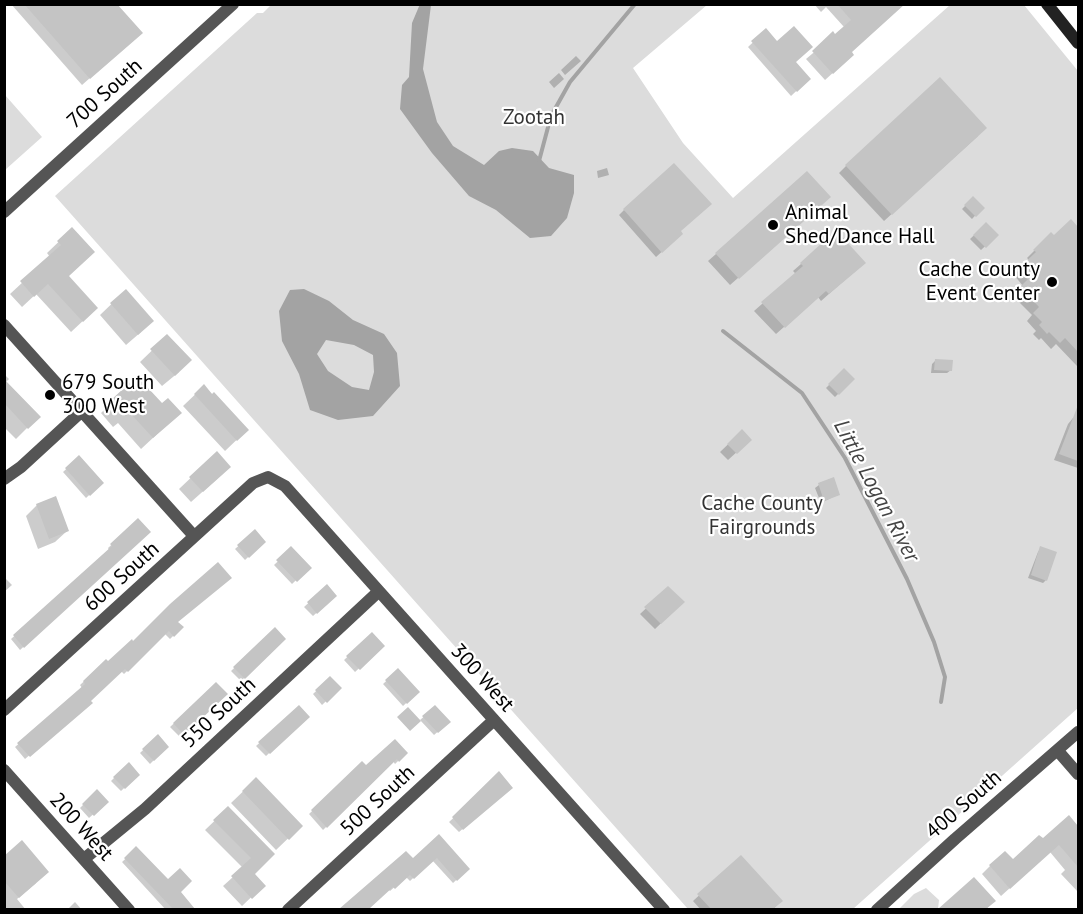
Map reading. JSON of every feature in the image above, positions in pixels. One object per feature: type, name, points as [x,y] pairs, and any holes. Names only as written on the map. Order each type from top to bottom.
[{"type":"street","name":"700 South","points":[[4,212],[232,4]]},
{"type":"street","points":[[1047,4],[1078,43]]},
{"type":"street","points":[[4,324],[194,536]]},
{"type":"street","points":[[4,479],[21,467],[82,411]]},
{"type":"street","name":"600 South","points":[[4,710],[253,483],[268,477]]},
{"type":"street","name":"300 West","points":[[268,477],[285,486],[664,909]]},
{"type":"street","name":"550 South","points":[[84,859],[145,809],[378,592]]},
{"type":"street","name":"500 South","points":[[288,909],[494,720]]},
{"type":"street","name":"400 South","points":[[877,909],[1078,732]]},
{"type":"street","points":[[1058,751],[1078,774]]},
{"type":"street","name":"200 West","points":[[4,770],[129,909]]},
{"type":"green space","name":"Cache County Fairgrounds","points":[[271,5],[707,5],[633,68],[683,143],[733,198],[950,5],[1024,5],[1078,71],[1078,708],[853,909],[688,909],[55,196],[257,13],[263,13]]},
{"type":"green space","points":[[5,95],[42,137],[4,170]]},
{"type":"green space","points":[[926,888],[939,900],[938,909],[898,910],[914,894]]},
{"type":"shaded area","points":[[420,4],[431,5],[423,69],[437,122],[453,146],[484,165],[499,151],[512,148],[533,151],[549,168],[574,175],[574,193],[567,218],[551,236],[530,238],[496,210],[469,196],[432,153],[400,109],[402,85],[409,77],[412,23]]},
{"type":"shaded area","points":[[304,289],[329,301],[353,320],[384,334],[397,353],[400,386],[373,416],[338,420],[310,410],[299,374],[282,341],[279,311],[290,290]],"holes":[[[326,340],[354,345],[373,355],[374,372],[369,390],[352,387],[328,371],[317,354]]]},
{"type":"building","points":[[24,4],[117,4],[143,33],[90,79]]},
{"type":"building","points":[[837,4],[905,4],[852,52],[854,55],[833,74],[812,51],[833,31],[835,34],[851,20]]},
{"type":"building","points":[[794,26],[813,47],[796,62],[811,79],[797,92],[751,41],[766,28],[777,41]]},
{"type":"building","points":[[940,77],[987,128],[892,215],[845,165]]},
{"type":"building","points":[[674,163],[712,204],[681,231],[683,234],[662,253],[623,209]]},
{"type":"building","name":"Animal Shed/Dance Hall","points":[[807,171],[831,197],[739,279],[715,253]]},
{"type":"building","points":[[973,196],[985,208],[976,217],[964,205]]},
{"type":"building","name":"Cache County Event Center","points":[[1071,219],[1078,227],[1078,352],[1065,338],[1060,343],[1049,332],[1047,334],[1039,325],[1042,322],[1033,313],[1039,307],[1020,287],[1030,277],[1020,267],[1036,252],[1033,250],[1051,232],[1054,235]]},
{"type":"building","points":[[986,222],[999,235],[986,248],[973,235]]},
{"type":"building","points":[[72,227],[95,252],[69,276],[98,308],[83,322],[48,284],[34,297],[20,281],[61,245],[57,241]]},
{"type":"building","points":[[836,230],[866,263],[829,294],[826,291],[785,328],[761,302],[803,266],[800,263]]},
{"type":"building","points":[[126,289],[154,321],[138,335],[110,303]]},
{"type":"building","points":[[167,334],[192,360],[175,376],[150,349]]},
{"type":"building","points":[[935,359],[953,360],[952,371],[934,370]]},
{"type":"building","points":[[844,368],[855,379],[839,395],[828,384]]},
{"type":"building","points":[[137,376],[162,403],[168,398],[182,413],[153,438],[130,413],[126,416],[111,400]]},
{"type":"building","points":[[4,379],[41,417],[28,429],[4,403]]},
{"type":"building","points":[[204,384],[249,430],[237,441],[194,394]]},
{"type":"building","points":[[1078,405],[1078,461],[1059,454]]},
{"type":"building","points":[[742,429],[752,440],[737,454],[727,444]]},
{"type":"building","points":[[217,451],[231,467],[203,492],[189,477]]},
{"type":"building","points":[[79,455],[104,483],[90,496],[65,468]]},
{"type":"building","points":[[834,477],[840,495],[824,501],[818,483]]},
{"type":"building","points":[[56,496],[69,531],[49,539],[36,504]]},
{"type":"building","points":[[138,518],[151,532],[24,648],[13,635],[112,546],[110,544]]},
{"type":"building","points":[[255,529],[266,542],[249,558],[237,545]]},
{"type":"building","points":[[291,546],[312,568],[297,582],[276,560]]},
{"type":"building","points":[[1040,546],[1057,552],[1047,581],[1031,575]]},
{"type":"building","points":[[218,562],[232,578],[178,622],[184,627],[174,637],[169,631],[128,672],[125,669],[91,701],[93,703],[30,757],[17,743],[85,684],[83,681],[106,659],[108,661],[132,639],[133,641],[170,604]]},
{"type":"building","points":[[327,584],[337,596],[317,614],[307,602]]},
{"type":"building","points":[[668,586],[685,602],[661,624],[644,607]]},
{"type":"building","points":[[275,627],[286,639],[245,679],[233,667]]},
{"type":"building","points":[[372,632],[385,646],[360,670],[346,656]]},
{"type":"building","points":[[398,668],[420,692],[407,704],[385,680]]},
{"type":"building","points":[[330,676],[342,688],[327,703],[315,690]]},
{"type":"building","points":[[216,682],[228,694],[184,735],[173,723]]},
{"type":"building","points":[[299,705],[310,717],[270,754],[258,742]]},
{"type":"building","points":[[435,705],[451,722],[438,733],[422,716]]},
{"type":"building","points":[[408,707],[421,721],[410,731],[397,717]]},
{"type":"building","points":[[158,734],[169,747],[154,761],[142,749]]},
{"type":"building","points":[[395,739],[408,753],[399,762],[397,759],[327,828],[311,810],[362,761],[366,765]]},
{"type":"building","points":[[129,762],[140,775],[125,789],[113,777]]},
{"type":"building","points":[[499,771],[513,788],[463,830],[452,817]]},
{"type":"building","points":[[256,777],[303,826],[289,840],[242,791]]},
{"type":"building","points":[[97,789],[109,802],[94,816],[82,804]]},
{"type":"building","points":[[228,806],[275,854],[255,874],[266,886],[252,899],[231,876],[251,858],[213,820]]},
{"type":"building","points":[[1069,815],[1078,826],[1078,867],[1059,845],[1010,889],[989,865],[1005,851],[1013,859],[1039,835],[1043,838]]},
{"type":"building","points":[[439,834],[470,869],[457,881],[437,858],[414,879],[410,875],[395,889],[393,887],[369,909],[339,909],[406,851],[413,858]]},
{"type":"building","points":[[22,840],[49,872],[19,898],[4,881],[4,856]]},
{"type":"building","points":[[136,846],[168,879],[180,868],[192,881],[181,892],[195,909],[173,909],[124,858]]},
{"type":"building","points":[[741,855],[783,901],[773,909],[711,909],[697,894]]},
{"type":"building","points":[[974,877],[996,901],[986,909],[938,909]]},
{"type":"waterway","name":"Little Logan River","points":[[539,161],[551,116],[570,82],[635,4]]},
{"type":"waterway","name":"Little Logan River","points":[[723,331],[802,393],[845,458],[907,579],[934,642],[945,677],[941,702]]},
{"type":"place","name":"Animal Shed/Dance Hall","points":[[773,225]]},
{"type":"place","name":"Cache County Event Center","points":[[1052,282]]},
{"type":"place","name":"679 South 300 West","points":[[50,395]]},
{"type":"park label","name":"Zootah","points":[[534,118]]}]
